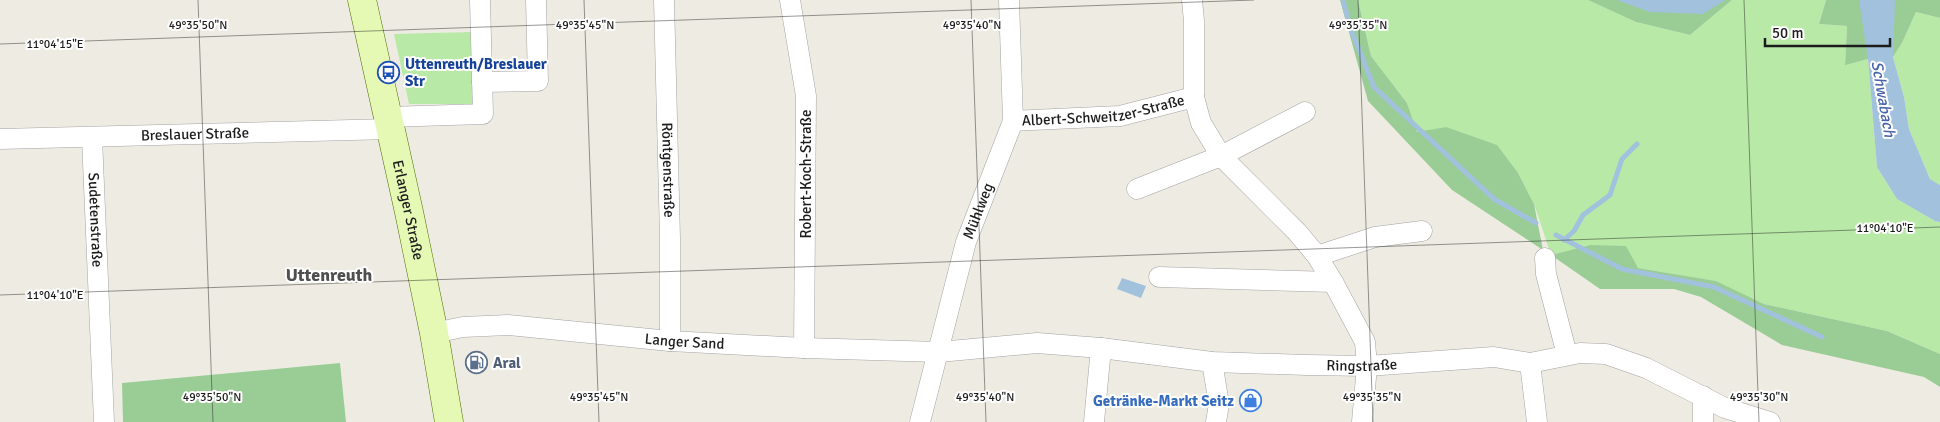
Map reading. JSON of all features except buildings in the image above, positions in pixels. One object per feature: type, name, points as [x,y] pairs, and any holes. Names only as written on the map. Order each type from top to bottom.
[{"type":"main road","name":"Erlanger Straße","points":[[362,0],[434,334],[449,422]]},
{"type":"street","points":[[480,0],[482,82],[538,81],[536,0]]},
{"type":"street","name":"Röntgenstraße","points":[[664,0],[670,238],[670,341]]},
{"type":"street","name":"Robert-Koch-Straße","points":[[790,0],[806,96],[804,348]]},
{"type":"street","name":"Mühlweg","points":[[920,422],[966,242],[1013,121],[1009,0]]},
{"type":"street","name":"Albert-Schweitzer-Straße","points":[[1192,0],[1194,21],[1194,97],[1201,123],[1221,156],[1297,232],[1317,256],[1333,282],[1365,342],[1367,366],[1362,422]]},
{"type":"street","name":"Breslauer Straße","points":[[0,139],[92,138],[389,123],[483,114],[482,82]]},
{"type":"street","name":"Albert-Schweitzer-Straße","points":[[1013,121],[1120,116],[1194,97]]},
{"type":"street","points":[[1137,189],[1221,156],[1305,112]]},
{"type":"street","name":"Sudetenstraße","points":[[92,138],[104,422]]},
{"type":"street","points":[[1317,256],[1375,237],[1422,231]]},
{"type":"street","points":[[1545,258],[1546,274],[1567,355]]},
{"type":"street","points":[[1159,277],[1333,282]]},
{"type":"street","name":"Langer Sand","points":[[434,334],[463,327],[508,325],[670,341],[804,348],[939,352]]},
{"type":"street","name":"Ringstraße","points":[[939,352],[1037,343],[1102,348],[1212,362],[1367,366],[1494,357],[1530,363],[1580,353],[1606,354],[1646,368],[1725,408],[1770,422]]},
{"type":"street","points":[[1094,422],[1102,348]]},
{"type":"street","points":[[1212,362],[1219,404],[1216,422]]},
{"type":"street","points":[[1530,363],[1537,422]]},
{"type":"street","points":[[1703,396],[1704,422]]},
{"type":"green space","points":[[1340,0],[1358,0],[1371,56],[1407,103],[1417,132],[1446,127],[1497,145],[1518,173],[1534,204],[1543,250],[1452,190],[1368,101]]},
{"type":"green space","points":[[1358,0],[1588,0],[1636,22],[1690,35],[1732,0],[1826,0],[1819,24],[1847,26],[1845,64],[1868,59],[1877,167],[1897,199],[1940,222],[1940,354],[1887,331],[1764,304],[1715,281],[1638,268],[1590,245],[1551,255],[1534,204],[1518,173],[1446,127],[1417,133],[1407,103],[1371,56]]},
{"type":"green space","points":[[1588,0],[1732,0],[1690,35],[1636,22]]},
{"type":"green space","points":[[1826,0],[1940,0],[1940,18],[1916,12],[1902,43],[1893,57],[1868,59],[1845,65],[1847,26],[1819,24]]},
{"type":"green space","points":[[1916,12],[1940,18],[1940,185],[1930,179],[1909,129],[1904,97],[1893,57],[1902,43]]},
{"type":"green space","points":[[471,32],[473,104],[409,104],[394,34]]},
{"type":"green space","points":[[1590,245],[1626,246],[1638,268],[1716,281],[1764,304],[1887,331],[1940,354],[1940,387],[1924,377],[1782,345],[1701,297],[1674,289],[1600,289],[1551,255]]},
{"type":"green space","points":[[340,363],[346,422],[123,422],[122,383]]},
{"type":"water","points":[[1617,0],[1725,0],[1703,14],[1650,12]]},
{"type":"water","name":"Schwabach","points":[[1859,0],[1895,0],[1893,57],[1904,97],[1909,129],[1930,179],[1940,185],[1940,222],[1897,199],[1877,167],[1868,59]]},
{"type":"water","points":[[1122,278],[1146,286],[1141,298],[1117,289]]},
{"type":"waterway","points":[[1343,0],[1350,27],[1374,87],[1494,199],[1536,223]]},
{"type":"waterway","points":[[1564,240],[1574,231],[1583,215],[1610,195],[1622,159],[1637,144]]},
{"type":"waterway","points":[[1556,235],[1622,269],[1714,287],[1822,337]]},
{"type":"place","name":"Uttenreuth/Breslauer Str","points":[[389,73]]},
{"type":"place","name":"Aral","points":[[477,363]]},
{"type":"place","name":"Getränke-Markt Seitz","points":[[1250,401]]},
{"type":"district","name":"Uttenreuth","points":[[329,275]]}]
